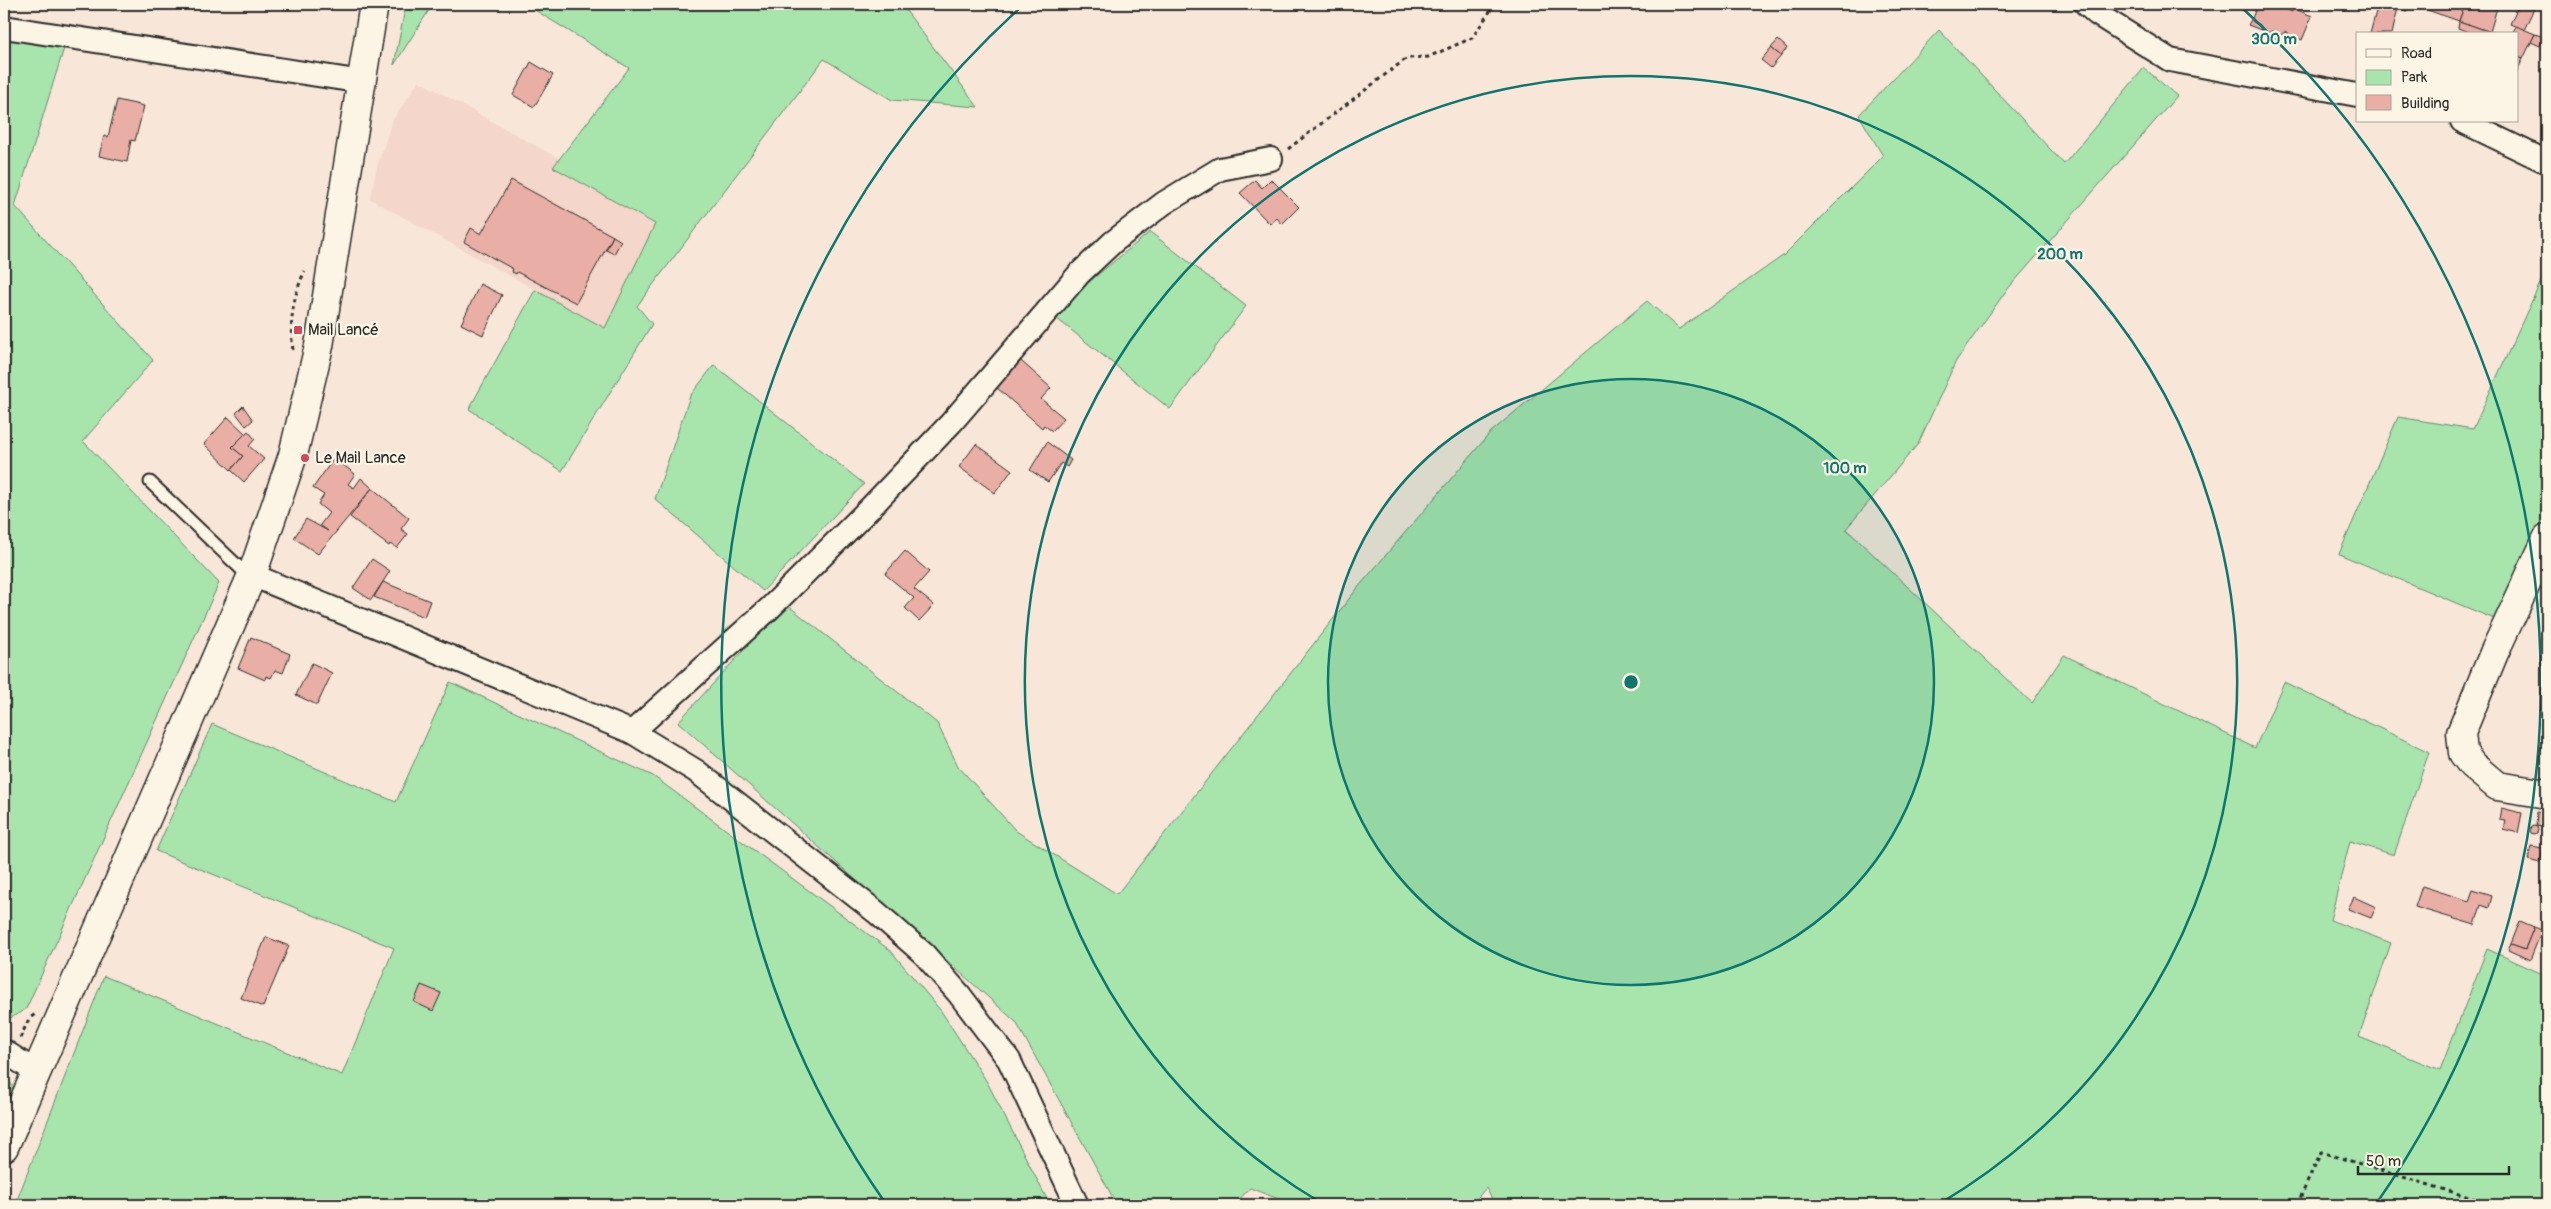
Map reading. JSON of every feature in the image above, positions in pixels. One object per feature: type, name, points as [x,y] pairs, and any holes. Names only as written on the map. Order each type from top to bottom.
[{"type":"main road","points":[[4,1147],[252,575],[292,455],[319,346],[374,4]]},
{"type":"main road","points":[[2547,538],[2494,653],[2461,733],[2463,753],[2472,765],[2497,786],[2547,794]]},
{"type":"street","points":[[2086,4],[2097,14],[2170,60],[2356,95]]},
{"type":"street","points":[[4,27],[362,82]]},
{"type":"street","points":[[2464,122],[2547,162]]},
{"type":"street","points":[[632,732],[770,608],[870,508],[951,424],[1079,274],[1113,242],[1164,203],[1220,169],[1271,159]]},
{"type":"street","points":[[252,575],[632,732],[696,771],[876,912],[924,954],[959,994],[1009,1060],[1077,1205]]},
{"type":"street","points":[[4,1051],[36,1072]]},
{"type":"lane","points":[[150,482],[241,570],[252,575]]},
{"type":"path","points":[[1271,159],[1299,142],[1408,58],[1428,57],[1472,38],[1494,4]]},
{"type":"path","points":[[2297,1205],[2321,1152],[2495,1205]]},
{"type":"shaded area","points":[[419,81],[560,159],[554,168],[656,224],[605,328],[370,199],[377,167],[392,121]]},
{"type":"green space","points":[[406,4],[433,4],[394,65]]},
{"type":"green space","points":[[525,4],[901,4],[978,107],[892,100],[824,59],[637,306],[652,324],[562,471],[469,409],[535,290],[605,328],[655,224],[553,167],[629,68]]},
{"type":"green space","points":[[1939,30],[2064,164],[2144,68],[2177,96],[2006,291],[1956,361],[1918,444],[1846,529],[2032,703],[2064,655],[2255,748],[2284,682],[2429,752],[2394,855],[2350,841],[2330,920],[2391,943],[2359,1037],[2440,1070],[2487,949],[2547,976],[2547,1205],[1495,1205],[1486,1188],[1471,1205],[1294,1205],[1250,1188],[1234,1205],[1117,1205],[1016,1022],[678,722],[786,604],[937,723],[958,766],[1016,831],[1117,894],[1356,590],[1491,432],[1647,301],[1679,329],[1784,255],[1883,156],[1859,115]]},
{"type":"green space","points":[[4,35],[65,45],[15,206],[153,360],[83,441],[219,583],[26,1009],[7,1020],[4,1017]]},
{"type":"green space","points":[[1150,232],[1246,306],[1170,409],[1056,318],[1090,281]]},
{"type":"green space","points":[[2547,268],[2547,520],[2499,621],[2339,554],[2398,417],[2473,429]]},
{"type":"green space","points":[[714,365],[864,484],[763,591],[655,499],[690,396]]},
{"type":"green space","points":[[450,682],[653,776],[891,951],[941,1011],[987,1082],[1050,1205],[15,1205],[104,976],[342,1075],[394,948],[156,851],[212,724],[396,802]]},
{"type":"green space","points":[[7,1079],[14,1087],[4,1122],[4,1087]]},
{"type":"building","points":[[2258,4],[2278,4],[2280,7],[2292,12],[2293,8],[2312,16],[2302,40],[2284,32],[2282,35],[2272,31],[2268,33],[2261,30],[2260,25],[2253,22],[2252,18]]},
{"type":"building","points":[[2378,4],[2399,4],[2392,32],[2371,32]]},
{"type":"building","points":[[2399,4],[2409,4],[2407,11],[2398,8]]},
{"type":"building","points":[[2410,4],[2465,4],[2459,21]]},
{"type":"building","points":[[2465,4],[2498,4],[2490,32],[2459,21]]},
{"type":"building","points":[[2519,4],[2536,4],[2524,30],[2510,24]]},
{"type":"building","points":[[2252,18],[2253,22],[2260,25],[2261,30],[2248,25]]},
{"type":"building","points":[[2459,21],[2488,32],[2468,32],[2458,28]]},
{"type":"building","points":[[2516,26],[2535,34],[2523,59],[2518,56],[2518,32],[2513,32]]},
{"type":"building","points":[[2535,34],[2544,37],[2540,46],[2531,42]]},
{"type":"building","points":[[1778,40],[1787,48],[1781,56],[1771,48]]},
{"type":"building","points":[[1771,48],[1781,56],[1771,68],[1761,60]]},
{"type":"building","points":[[2518,56],[2523,59],[2518,69]]},
{"type":"building","points":[[531,62],[553,75],[534,107],[513,95]]},
{"type":"building","points":[[117,100],[144,106],[135,141],[131,140],[127,162],[99,156],[104,136],[108,137]]},
{"type":"building","points":[[1271,179],[1299,207],[1282,224],[1277,218],[1270,224],[1240,193],[1255,180],[1262,188]]},
{"type":"building","points":[[511,180],[613,236],[576,303],[517,272],[516,274],[512,272],[513,269],[464,242],[471,228],[481,234]]},
{"type":"building","points":[[613,236],[621,241],[614,254],[606,250]]},
{"type":"building","points":[[480,284],[502,295],[483,335],[461,324]]},
{"type":"building","points":[[1021,361],[1051,388],[1041,399],[1064,418],[1052,431],[1044,425],[1042,428],[996,387]]},
{"type":"building","points":[[243,406],[253,420],[246,426],[236,413]]},
{"type":"building","points":[[228,417],[246,434],[232,447],[243,456],[231,470],[204,444]]},
{"type":"building","points":[[248,431],[255,439],[249,446],[264,459],[244,482],[231,470],[243,456],[232,447]]},
{"type":"building","points":[[1047,442],[1071,460],[1067,467],[1061,463],[1048,482],[1030,470]]},
{"type":"building","points":[[976,444],[1012,470],[995,493],[959,467]]},
{"type":"building","points":[[334,458],[355,474],[348,484],[354,488],[361,478],[372,488],[318,554],[294,538],[306,519],[328,531],[320,525],[329,513],[318,504],[324,495],[313,488]]},
{"type":"building","points":[[372,488],[409,518],[401,529],[408,534],[397,548],[390,544],[389,546],[350,517]]},
{"type":"building","points":[[905,551],[929,572],[914,589],[934,605],[919,621],[905,608],[914,598],[885,574]]},
{"type":"building","points":[[372,559],[390,571],[371,600],[353,588]]},
{"type":"building","points":[[383,582],[430,601],[424,617],[374,597]]},
{"type":"building","points":[[251,637],[290,654],[283,673],[275,670],[271,678],[266,676],[265,680],[238,668]]},
{"type":"building","points":[[312,663],[332,673],[317,705],[296,695]]},
{"type":"building","points":[[2501,808],[2522,813],[2518,833],[2503,829],[2505,821],[2499,820]]},
{"type":"building","points":[[2537,812],[2547,813],[2547,828],[2536,826]]},
{"type":"building","points":[[2534,826],[2538,830],[2534,834],[2530,830]]},
{"type":"building","points":[[2531,846],[2543,848],[2540,863],[2528,860]]},
{"type":"building","points":[[2422,886],[2469,901],[2473,890],[2492,896],[2489,908],[2481,905],[2475,925],[2415,907]]},
{"type":"building","points":[[2354,897],[2376,907],[2371,918],[2348,909]]},
{"type":"building","points":[[2520,921],[2534,927],[2525,949],[2511,944]]},
{"type":"building","points":[[2534,927],[2542,930],[2530,960],[2508,950],[2511,944],[2525,949]]},
{"type":"building","points":[[2547,934],[2547,953],[2540,950]]},
{"type":"building","points":[[266,937],[289,946],[263,1007],[241,998]]},
{"type":"building","points":[[421,985],[441,993],[433,1011],[414,1002]]},
{"type":"place","name":"Mail Lancé","points":[[298,330]]},
{"type":"place","name":"Le Mail Lance","points":[[305,458]]}]
